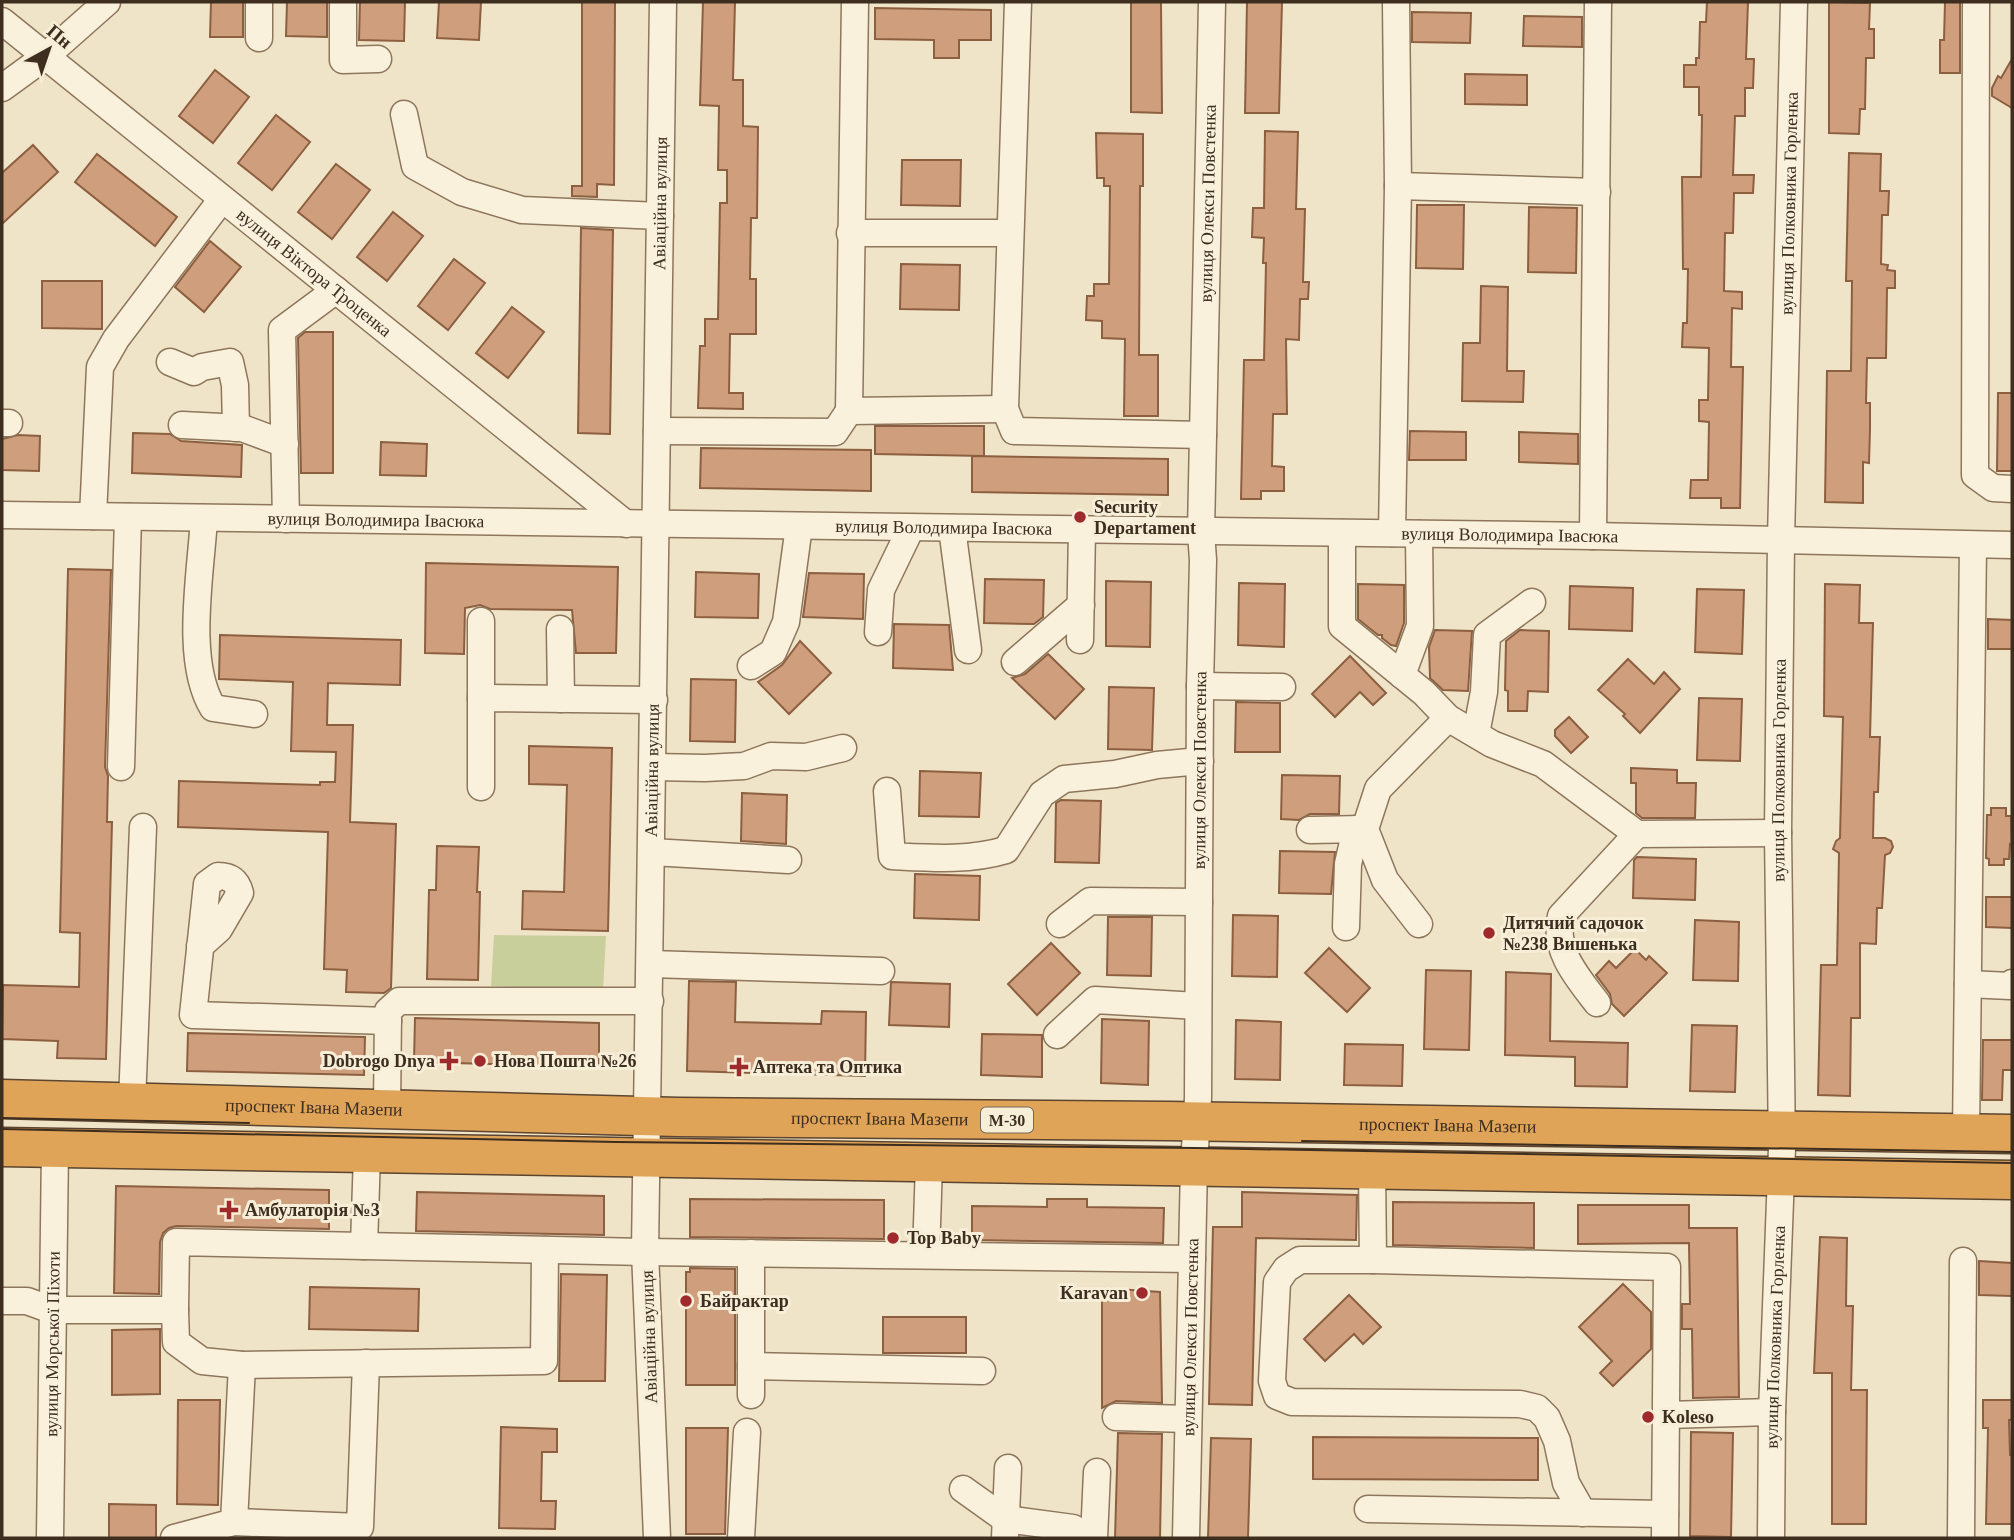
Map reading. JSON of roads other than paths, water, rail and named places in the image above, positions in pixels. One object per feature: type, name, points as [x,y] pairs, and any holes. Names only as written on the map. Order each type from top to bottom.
[{"type":"highway","name":"проспект Івана Мазепи","points":[[2,1099],[649,1116],[2012,1134]]},
{"type":"highway","points":[[2,1147],[2012,1180]]},
{"type":"street","points":[[2,88],[46,56],[107,2]]},
{"type":"street","points":[[259,2],[259,38]]},
{"type":"street","points":[[343,2],[343,60],[378,59]]},
{"type":"street","name":"Авіаційна вулиця","points":[[657,1538],[645,1252],[663,2]]},
{"type":"street","points":[[657,430],[835,432],[849,411],[855,2]]},
{"type":"street","points":[[1018,2],[1005,409],[1014,431],[1203,435]]},
{"type":"street","name":"вулиця Олекси Повстенка","points":[[1186,1538],[1198,1006],[1203,560],[1201,531],[1212,2]]},
{"type":"street","points":[[1392,533],[1398,186],[1396,2]]},
{"type":"street","points":[[1593,536],[1598,2]]},
{"type":"street","name":"вулиця Полковника Горленка","points":[[1771,1538],[1772,1412],[1782,1131],[1779,833],[1782,539],[1794,2]]},
{"type":"street","points":[[1976,2],[1975,475],[1993,488],[2012,489]]},
{"type":"street","name":"вулиця Віктора Троценка","points":[[2,21],[626,524]]},
{"type":"street","points":[[404,114],[415,166],[462,192],[522,210],[660,216]]},
{"type":"street","points":[[1398,186],[1597,192]]},
{"type":"street","points":[[93,516],[100,367],[116,339],[222,199]]},
{"type":"street","points":[[850,233],[1010,233]]},
{"type":"street","points":[[286,519],[282,330],[336,290]]},
{"type":"street","points":[[170,362],[194,372],[202,367],[230,362],[235,385],[236,428]]},
{"type":"street","points":[[849,411],[1005,409]]},
{"type":"street","points":[[182,425],[242,428],[285,444]]},
{"type":"street","name":"вулиця Володимира Івасюка","points":[[2,515],[1392,533],[2012,545]]},
{"type":"street","points":[[121,767],[128,517]]},
{"type":"street","points":[[204,518],[197,661],[203,692],[213,708],[254,714]]},
{"type":"street","points":[[751,666],[772,652],[786,622],[799,526]]},
{"type":"street","points":[[878,632],[881,590],[911,528]]},
{"type":"street","points":[[952,528],[968,650]]},
{"type":"street","points":[[1080,640],[1082,530]]},
{"type":"street","points":[[1342,533],[1342,626],[1402,675],[1448,718],[1492,744],[1543,764],[1637,834],[1779,833]]},
{"type":"street","points":[[1402,675],[1420,626],[1419,534]]},
{"type":"street","points":[[1966,1133],[1973,545]]},
{"type":"street","points":[[1476,734],[1484,692],[1487,635],[1532,602]]},
{"type":"street","points":[[1015,662],[1081,605]]},
{"type":"street","points":[[481,621],[481,787]]},
{"type":"street","points":[[560,629],[561,699]]},
{"type":"street","points":[[1200,686],[1282,687]]},
{"type":"street","points":[[481,698],[654,700]]},
{"type":"street","points":[[1346,928],[1348,864],[1378,789],[1448,718]]},
{"type":"street","points":[[653,767],[744,766],[771,756],[806,757],[843,748]]},
{"type":"street","points":[[887,792],[892,856],[985,856],[1006,850],[1042,794],[1064,779],[1200,761]]},
{"type":"street","points":[[132,1102],[143,827]]},
{"type":"street","points":[[1310,830],[1361,829]]},
{"type":"street","points":[[1361,829],[1385,880],[1419,924]]},
{"type":"street","points":[[1597,1003],[1574,973],[1562,948],[1558,929],[1561,916],[1637,834]]},
{"type":"street","points":[[652,852],[788,860]]},
{"type":"street","points":[[1060,924],[1090,901],[1199,902]]},
{"type":"street","points":[[200,946],[193,1015],[387,1021]]},
{"type":"street","points":[[650,964],[881,971]]},
{"type":"street","points":[[1968,984],[2012,984]]},
{"type":"street","points":[[1057,1035],[1094,1000],[1198,1006]]},
{"type":"street","points":[[387,1110],[388,1011],[399,1001],[650,1001]]},
{"type":"street","name":"вулиця Морської Піхоти","points":[[50,1538],[55,1148]]},
{"type":"street","points":[[364,1246],[367,1154]]},
{"type":"street","points":[[926,1255],[929,1163]]},
{"type":"street","points":[[1372,1170],[1373,1260]]},
{"type":"street","points":[[545,1250],[544,1361],[242,1365],[202,1361],[176,1342],[176,1242],[645,1252],[1192,1259]]},
{"type":"street","points":[[751,1253],[751,1395]]},
{"type":"street","points":[[1368,1508],[1583,1513],[1665,1526],[1667,1267],[1300,1260],[1286,1269],[1277,1282],[1272,1381],[1277,1396],[1292,1402],[1520,1404],[1537,1408],[1547,1418],[1557,1441],[1566,1483],[1583,1513]]},
{"type":"street","points":[[1961,1538],[1963,1261]]},
{"type":"street","points":[[2,1301],[27,1301],[52,1310],[175,1310]]},
{"type":"street","points":[[174,1538],[234,1521],[360,1527],[366,1363]]},
{"type":"street","points":[[234,1521],[242,1365]]},
{"type":"street","points":[[751,1366],[982,1371]]},
{"type":"street","points":[[1666,1415],[1772,1412]]},
{"type":"street","points":[[1116,1417],[1188,1419]]},
{"type":"street","points":[[741,1538],[747,1432]]},
{"type":"street","points":[[1005,1529],[1008,1468]]},
{"type":"street","points":[[963,1489],[1005,1529],[1073,1528],[1093,1538],[1097,1472]]},
{"type":"tram line","points":[[2,1118],[249,1123]]},
{"type":"tram line","points":[[2,1129],[616,1142],[1196,1148],[2012,1163]]},
{"type":"tram line","points":[[1302,1141],[2012,1152]]},
{"type":"place","name":"Security Departament","points":[[1080,517]]},
{"type":"place","name":"Дитячий садочок №238 Вишенька","points":[[1489,933]]},
{"type":"place","name":"Dobrogo Dnya","points":[[449,1061]]},
{"type":"place","name":"Нова Пошта №26","points":[[480,1061]]},
{"type":"place","name":"Аптека та Оптика","points":[[739,1067]]},
{"type":"place","name":"Амбулаторія №3","points":[[229,1210]]},
{"type":"place","name":"Top Baby","points":[[893,1238]]},
{"type":"place","name":"Karavan","points":[[1142,1293]]},
{"type":"place","name":"Байрактар","points":[[686,1301]]},
{"type":"place","name":"Koleso","points":[[1648,1417]]}]
